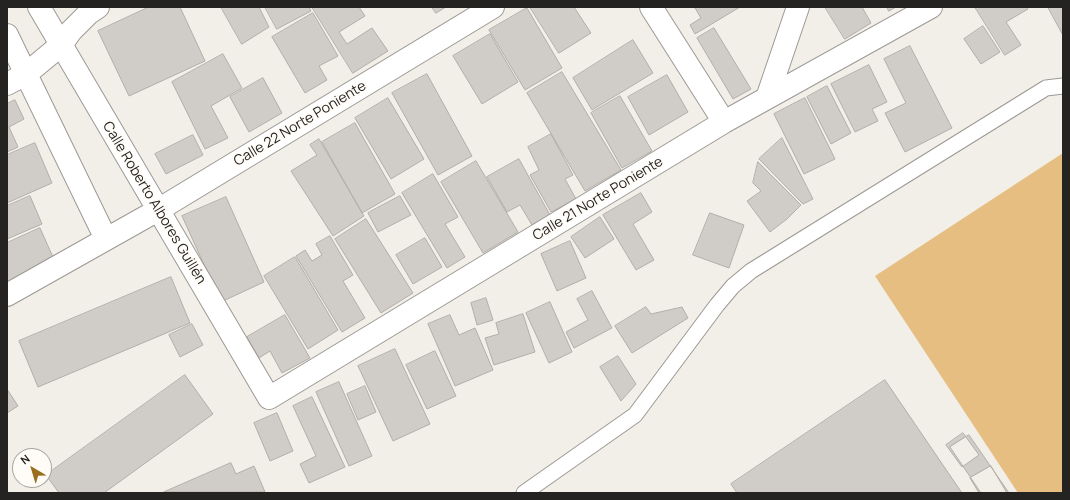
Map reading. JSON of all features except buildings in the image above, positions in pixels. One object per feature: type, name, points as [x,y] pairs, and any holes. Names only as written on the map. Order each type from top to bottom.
[{"type":"street","name":"Calle Roberto Albores Guillén","points":[[39,7],[60,46],[269,398]]},
{"type":"street","points":[[7,84],[26,74],[60,46],[71,31],[89,13],[98,7]]},
{"type":"street","name":"Calle 22 Norte Poniente","points":[[7,295],[158,210],[493,7]]},
{"type":"street","points":[[651,7],[724,122]]},
{"type":"street","points":[[767,98],[798,7]]},
{"type":"street","name":"Calle 21 Norte Poniente","points":[[269,398],[724,122],[931,7]]},
{"type":"street","points":[[7,35],[106,239]]},
{"type":"lane","points":[[524,493],[635,415],[717,305],[733,286],[751,270],[1046,88],[1063,86]]},
{"type":"shaded area","points":[[1063,153],[1063,493],[1018,493],[875,276]]}]
